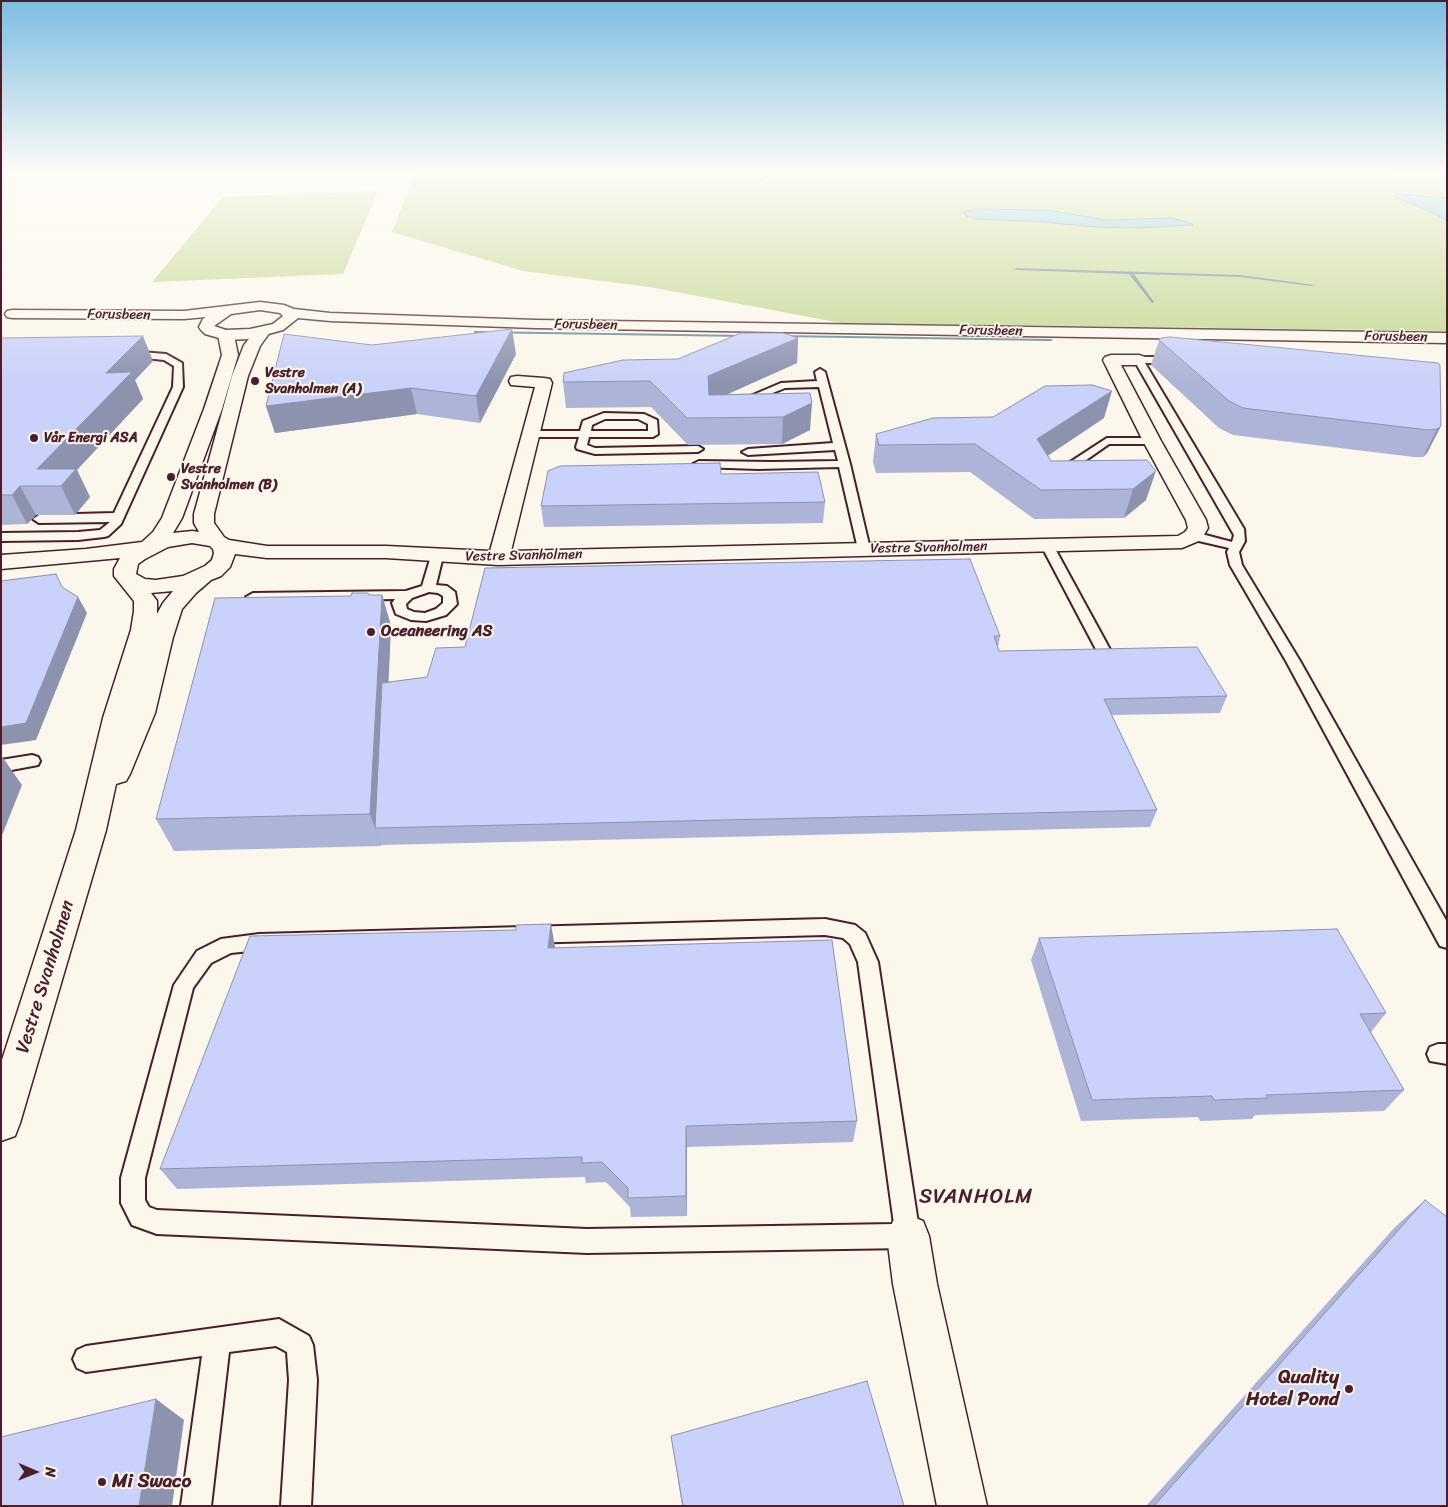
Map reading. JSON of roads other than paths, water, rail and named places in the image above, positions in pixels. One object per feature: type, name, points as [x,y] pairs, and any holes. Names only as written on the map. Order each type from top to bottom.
[{"type":"street","name":"Forusbeen","points":[[7,314],[162,316],[226,312],[260,306],[276,307],[290,313],[330,317],[536,324]]},
{"type":"street","points":[[206,327],[208,322],[226,312]]},
{"type":"street","points":[[1,563],[96,568],[149,587],[172,586],[208,574],[222,562],[225,553],[204,523],[204,514],[240,376],[252,345],[270,330],[286,322],[290,317],[290,313]]},
{"type":"street","name":"Forusbeen","points":[[7,314],[174,323],[206,327],[226,335],[334,324],[536,324],[1447,338]]},
{"type":"street","points":[[128,579],[125,569],[129,561],[161,536],[172,518],[213,409],[230,355],[226,335]]},
{"type":"street","points":[[1139,360],[1111,360],[1152,442],[1196,520],[1198,528],[1194,536]]},
{"type":"street","points":[[498,558],[544,383],[517,381]]},
{"type":"street","name":"Vestre Svanholmen","points":[[148,547],[192,536],[267,552],[386,552],[498,558],[1182,542],[1194,536]]},
{"type":"street","points":[[1,563],[95,555],[148,547]]},
{"type":"street","name":"Vestre Svanholmen","points":[[91,830],[142,714],[171,608],[188,588],[208,574],[261,565],[383,561],[437,556]]},
{"type":"street","name":"Vestre Svanholmen","points":[[1,1123],[91,830],[116,718],[142,630],[146,611],[145,601],[128,579]]},
{"type":"street","points":[[908,1236],[915,1284],[962,1506]]},
{"type":"lane","points":[[1,537],[104,534],[115,524],[178,386],[179,365],[166,357],[150,354],[118,354]]},
{"type":"lane","points":[[1139,360],[1189,360]]},
{"type":"lane","points":[[1139,360],[1238,529],[1240,535],[1235,546],[1233,558],[1236,565],[1292,661],[1447,940]]},
{"type":"lane","points":[[735,409],[740,402],[774,387],[822,378],[864,549]]},
{"type":"lane","points":[[774,387],[782,400]]},
{"type":"lane","points":[[532,434],[585,434],[653,434],[653,422],[640,416],[604,416],[587,423],[585,434],[581,447],[595,451],[698,449]]},
{"type":"lane","points":[[1065,470],[1107,441],[1152,442]]},
{"type":"lane","points":[[748,452],[839,446]]},
{"type":"lane","points":[[689,467],[844,464]]},
{"type":"lane","points":[[39,519],[118,517]]},
{"type":"lane","points":[[1194,536],[1235,546]]},
{"type":"lane","points":[[1047,545],[1106,655]]},
{"type":"lane","points":[[428,588],[437,556]]},
{"type":"lane","points":[[253,597],[406,594],[428,588],[442,590],[450,596],[450,604],[441,612],[426,617],[411,616],[401,611],[399,603],[406,594]]},
{"type":"lane","points":[[1,766],[32,761]]},
{"type":"lane","points":[[825,927],[848,931],[858,939],[868,962],[908,1236],[587,1241],[157,1222],[141,1216],[133,1203],[132,1178],[184,986],[204,957],[228,945],[259,942],[825,927]]},
{"type":"lane","points":[[86,1359],[279,1332],[300,1345],[303,1380],[296,1506]]},
{"type":"lane","points":[[196,1506],[217,1341]]},
{"type":"waterway","points":[[1016,269],[1130,273]]},
{"type":"waterway","points":[[1130,273],[1240,276],[1312,285]]},
{"type":"waterway","points":[[1130,273],[1152,302]]},
{"type":"waterway","points":[[476,332],[746,336]]},
{"type":"waterway","points":[[781,336],[1051,340]]},
{"type":"place","name":"Vestre Svanholmen (A)","points":[[255,381]]},
{"type":"place","name":"Vår Energi ASA","points":[[34,438]]},
{"type":"place","name":"Vestre Svanholmen (B)","points":[[171,477]]},
{"type":"place","name":"Oceaneering AS","points":[[371,632]]},
{"type":"place","name":"Quality Hotel Pond","points":[[1349,1389]]},
{"type":"place","name":"Mi Swaco","points":[[102,1482]]},
{"type":"district","name":"SVANHOLM","points":[[976,1198]]}]
